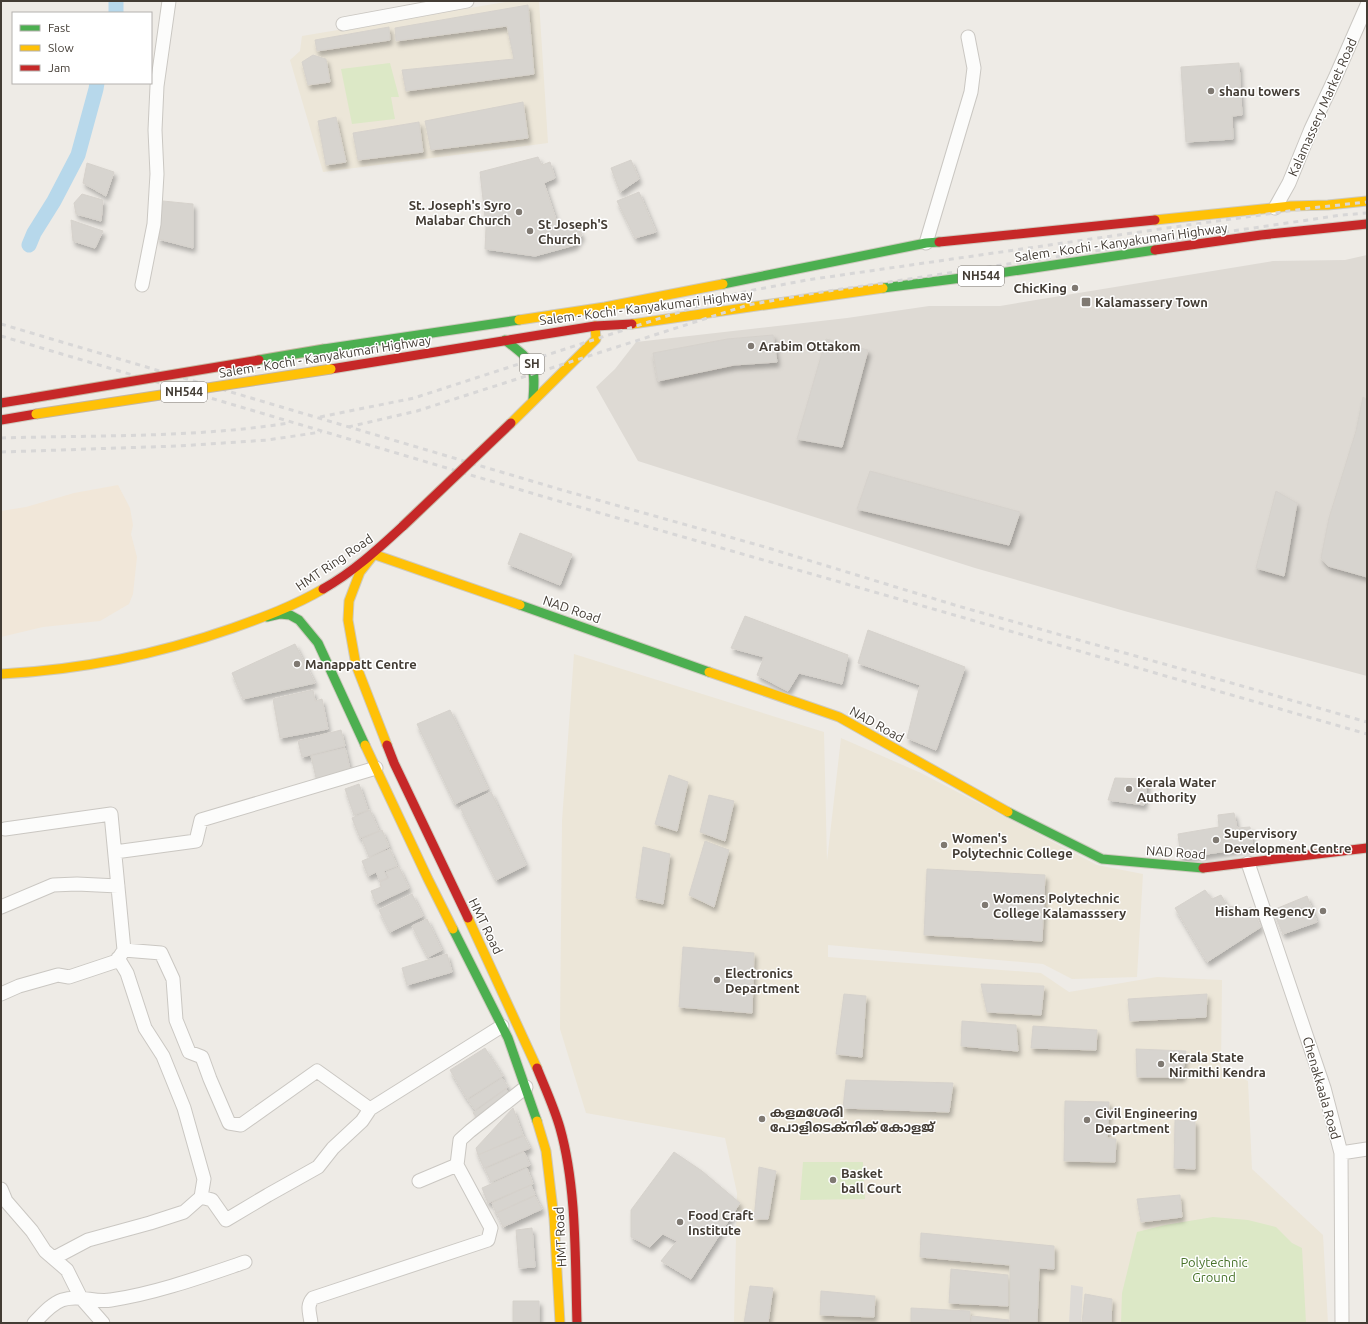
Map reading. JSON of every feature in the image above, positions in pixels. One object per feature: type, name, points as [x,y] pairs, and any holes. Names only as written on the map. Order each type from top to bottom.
[{"type":"main road","name":"Salem - Kochi - Kanyakumari Highway","points":[[1,403],[324,349],[605,307],[926,243],[1291,206],[1328,205],[1367,201]]},
{"type":"main road","name":"Salem - Kochi - Kanyakumari Highway","points":[[1,420],[331,369],[595,326],[640,324],[838,294],[992,274],[1254,236],[1367,224]]},
{"type":"main road","points":[[549,333],[560,314]]},
{"type":"main road","name":"HMT Ring Road","points":[[1,674],[52,670],[173,647],[260,619],[292,606],[310,596],[374,554],[511,423],[533,399],[596,338],[595,326]]},
{"type":"main road","name":"SH","points":[[505,340],[531,362],[534,373],[533,399]]},
{"type":"main road","name":"NAD Road","points":[[374,554],[838,717],[1008,812],[1102,859],[1206,868],[1367,848]]},
{"type":"main road","name":"HMT Road","points":[[374,554],[360,572],[349,601],[348,620],[356,665],[394,763],[488,958],[532,1054],[552,1104],[565,1151],[571,1191],[577,1323]]},
{"type":"main road","name":"HMT Road","points":[[260,619],[280,614],[290,615],[300,620],[318,643],[439,900],[502,1026],[526,1087],[545,1147],[554,1218],[560,1323]]},
{"type":"street","points":[[142,285],[154,224],[157,174],[155,130],[157,93],[169,1]]},
{"type":"street","points":[[343,24],[467,1]]},
{"type":"street","name":"Kalamassery Market Road","points":[[1274,208],[1289,183],[1311,129],[1367,5]]},
{"type":"street","points":[[926,243],[971,92],[974,68],[968,37]]},
{"type":"street","points":[[115,852],[196,841],[201,820],[376,768]]},
{"type":"street","points":[[4,829],[111,814],[118,886],[121,954],[145,1028],[162,1056],[184,1108],[204,1179],[201,1197],[184,1212],[88,1240],[54,1258]]},
{"type":"street","name":"Chenakkaala Road","points":[[1248,863],[1324,1088],[1341,1153],[1342,1323]]},
{"type":"street","points":[[1,907],[53,885],[77,884],[118,886]]},
{"type":"street","points":[[121,954],[161,953],[173,979],[176,1020],[189,1052],[202,1057],[210,1079],[230,1123],[241,1125],[317,1071],[370,1109]]},
{"type":"street","points":[[1,994],[19,986],[58,975],[69,977],[116,961],[121,954]]},
{"type":"street","points":[[201,1197],[212,1200],[226,1220],[268,1194],[318,1167],[333,1148],[362,1121],[370,1109],[502,1026]]},
{"type":"street","points":[[311,1323],[309,1302],[313,1298],[488,1240],[491,1228],[457,1165],[460,1140],[526,1087]]},
{"type":"street","points":[[1341,1153],[1367,1149]]},
{"type":"street","points":[[419,1181],[457,1165]]},
{"type":"street","points":[[1,1189],[6,1201],[32,1231],[45,1251],[67,1270],[81,1298],[103,1323]]},
{"type":"street","points":[[34,1323],[54,1305],[62,1300],[81,1298],[109,1301],[170,1288],[245,1262]]},
{"type":"shaded area","points":[[511,1],[539,1],[548,143],[323,172],[290,60],[300,51],[302,36]]},
{"type":"shaded area","points":[[1367,255],[1367,676],[1128,612],[975,568],[638,461],[596,387],[615,369],[636,342],[847,318],[929,306],[1000,306],[1273,261],[1345,260]]},
{"type":"shaded area","points":[[118,485],[130,508],[133,525],[131,534],[137,557],[133,594],[129,604],[100,621],[43,627],[1,637],[1,511],[26,507],[74,493]]},
{"type":"shaded area","points":[[574,654],[824,732],[827,861],[841,738],[921,773],[1097,865],[1143,874],[1137,977],[1072,979],[1043,964],[828,945],[828,957],[1041,973],[1069,992],[1157,977],[1222,980],[1221,1068],[1248,1081],[1252,1169],[1323,1235],[1328,1323],[734,1323],[737,1193],[725,1138],[586,1113],[560,1029],[562,821]]},
{"type":"shaded area","points":[[1071,1285],[1083,1287],[1081,1323],[1069,1323]]},
{"type":"green space","points":[[390,63],[399,97],[391,97],[395,119],[352,124],[341,69]]},
{"type":"green space","name":"Basket ball Court","points":[[803,1162],[863,1162],[865,1199],[800,1200]]},
{"type":"green space","name":"Polytechnic Ground","points":[[1213,1217],[1248,1220],[1276,1227],[1292,1243],[1302,1248],[1306,1323],[1121,1323],[1122,1293],[1137,1232],[1165,1225]]},
{"type":"building","points":[[528,5],[534,74],[406,91],[402,70],[514,59],[507,26],[396,41],[395,28]]},
{"type":"building","points":[[389,27],[390,40],[317,51],[315,40]]},
{"type":"building","points":[[313,55],[326,59],[330,82],[308,85],[302,62]]},
{"type":"building","name":"shanu towers","points":[[1239,63],[1242,115],[1232,116],[1233,139],[1186,142],[1181,67]]},
{"type":"building","points":[[523,102],[528,138],[431,150],[425,121]]},
{"type":"building","points":[[336,117],[346,162],[326,165],[318,121]]},
{"type":"building","points":[[419,122],[423,152],[358,160],[353,133]]},
{"type":"building","name":"St. Joseph's Syro Malabar Church","points":[[538,157],[542,165],[550,162],[555,178],[544,183],[557,222],[574,224],[582,235],[575,245],[535,256],[485,249],[486,227],[480,172]]},
{"type":"building","points":[[631,160],[639,179],[620,192],[611,168]]},
{"type":"building","points":[[87,163],[114,172],[106,196],[83,183]]},
{"type":"building","points":[[639,192],[656,232],[635,238],[617,201]]},
{"type":"building","points":[[82,194],[103,200],[101,221],[76,214],[74,203]]},
{"type":"building","points":[[163,201],[193,204],[193,248],[158,239]]},
{"type":"building","points":[[71,220],[103,231],[95,248],[73,241]]},
{"type":"building","points":[[773,335],[777,362],[734,365],[658,381],[653,353],[727,339]]},
{"type":"building","points":[[826,339],[868,350],[842,447],[797,439]]},
{"type":"building","points":[[1363,397],[1367,400],[1367,577],[1328,566],[1321,558],[1329,518],[1356,431]]},
{"type":"building","points":[[870,471],[1020,512],[1009,545],[857,509]]},
{"type":"building","points":[[1276,491],[1297,503],[1284,576],[1256,568]]},
{"type":"building","points":[[520,533],[572,554],[560,585],[508,564]]},
{"type":"building","points":[[745,616],[848,655],[842,684],[799,673],[788,691],[757,675],[764,657],[731,648]]},
{"type":"building","points":[[868,630],[965,667],[936,750],[907,738],[920,685],[858,663]]},
{"type":"building","points":[[295,644],[315,683],[243,699],[232,673]]},
{"type":"building","points":[[313,690],[315,701],[322,699],[328,729],[280,738],[273,699]]},
{"type":"building","points":[[450,710],[488,789],[455,804],[417,724]]},
{"type":"building","points":[[341,730],[345,746],[302,757],[298,741]]},
{"type":"building","points":[[345,748],[351,773],[317,782],[311,756]]},
{"type":"building","points":[[669,775],[688,782],[677,831],[655,824]]},
{"type":"building","name":"Kerala Water Authority","points":[[1115,778],[1148,779],[1144,805],[1108,800]]},
{"type":"building","points":[[359,784],[368,810],[354,815],[345,789]]},
{"type":"building","points":[[491,792],[526,865],[496,880],[460,807]]},
{"type":"building","points":[[709,795],[734,801],[725,841],[700,832]]},
{"type":"building","points":[[370,810],[379,831],[360,838],[352,818]]},
{"type":"building","name":"Supervisory Development Centre","points":[[1234,813],[1237,828],[1250,827],[1253,847],[1181,858],[1178,834],[1219,827],[1218,815]]},
{"type":"building","points":[[382,830],[389,847],[369,857],[362,839]]},
{"type":"building","points":[[705,841],[729,850],[714,907],[689,895]]},
{"type":"building","points":[[643,847],[670,854],[663,904],[636,898]]},
{"type":"building","points":[[390,849],[397,866],[384,871],[387,878],[380,881],[376,872],[368,876],[362,861]]},
{"type":"building","points":[[399,867],[409,888],[376,904],[371,891],[381,887],[380,882],[389,878],[386,872]]},
{"type":"building","name":"Womens Polytechnic College Kalamasssery","points":[[927,869],[1045,875],[1042,941],[924,935]]},
{"type":"building","points":[[1205,890],[1212,899],[1221,895],[1228,907],[1236,906],[1240,913],[1251,907],[1261,927],[1207,962],[1175,908]]},
{"type":"building","points":[[412,894],[423,916],[390,932],[379,910]]},
{"type":"building","points":[[1307,896],[1317,922],[1283,934],[1273,910]]},
{"type":"building","points":[[427,919],[442,950],[428,957],[412,926]]},
{"type":"building","name":"Electronics Department","points":[[683,947],[754,953],[752,1013],[679,1007]]},
{"type":"building","points":[[447,954],[452,972],[407,985],[402,968]]},
{"type":"building","points":[[981,984],[1044,986],[1041,1015],[987,1012]]},
{"type":"building","points":[[844,994],[866,996],[862,1057],[836,1054]]},
{"type":"building","points":[[1207,994],[1206,1017],[1130,1021],[1128,999]]},
{"type":"building","points":[[962,1021],[1016,1025],[1018,1051],[961,1046]]},
{"type":"building","points":[[1033,1026],[1097,1030],[1096,1050],[1031,1048]]},
{"type":"building","points":[[485,1048],[503,1076],[467,1099],[450,1070]]},
{"type":"building","name":"Kerala State Nirmithi Kendra","points":[[1136,1049],[1186,1051],[1182,1077],[1137,1077]]},
{"type":"building","points":[[502,1078],[508,1087],[475,1110],[468,1100]]},
{"type":"building","points":[[846,1080],[953,1083],[949,1112],[843,1108]]},
{"type":"building","points":[[506,1089],[511,1097],[480,1122],[473,1113]]},
{"type":"building","name":"Civil Engineering Department","points":[[1065,1101],[1109,1102],[1107,1138],[1116,1139],[1115,1162],[1064,1161]]},
{"type":"building","points":[[513,1108],[523,1135],[478,1155],[476,1148]]},
{"type":"building","points":[[1175,1120],[1195,1121],[1195,1169],[1174,1168]]},
{"type":"building","points":[[524,1136],[530,1148],[484,1168],[478,1155]]},
{"type":"building","points":[[524,1152],[530,1165],[491,1182],[485,1169]]},
{"type":"building","name":"Food Craft Institute","points":[[674,1152],[702,1171],[740,1203],[691,1279],[661,1261],[677,1241],[663,1234],[650,1247],[631,1237],[631,1210]]},
{"type":"building","points":[[759,1167],[776,1171],[768,1219],[754,1219]]},
{"type":"building","points":[[527,1168],[533,1184],[488,1203],[482,1188]]},
{"type":"building","points":[[531,1185],[535,1195],[496,1213],[492,1203]]},
{"type":"building","points":[[1180,1195],[1182,1217],[1141,1222],[1137,1199]]},
{"type":"building","points":[[535,1196],[542,1209],[503,1227],[497,1213]]},
{"type":"building","points":[[532,1228],[535,1267],[519,1268],[516,1230]]},
{"type":"building","points":[[921,1233],[1054,1246],[1054,1269],[1039,1268],[1037,1323],[1010,1323],[1010,1265],[920,1257]]},
{"type":"building","points":[[951,1269],[1008,1275],[1008,1306],[949,1303]]},
{"type":"building","points":[[750,1286],[773,1288],[768,1323],[744,1323]]},
{"type":"building","points":[[821,1291],[875,1296],[874,1317],[820,1315]]},
{"type":"building","points":[[1085,1294],[1112,1299],[1111,1323],[1082,1323]]},
{"type":"building","points":[[513,1301],[539,1301],[539,1323],[513,1323]]},
{"type":"building","points":[[911,1308],[970,1311],[970,1323],[911,1323]]},
{"type":"building","points":[[972,1316],[1009,1320],[1008,1323],[971,1323]]},
{"type":"waterway","points":[[116,1],[116,12]]},
{"type":"waterway","points":[[29,245],[34,233],[54,201],[78,155],[97,84]]},
{"type":"railway","points":[[320,417],[414,398],[738,293],[807,280],[1181,226],[1311,208],[1367,202]]},
{"type":"railway","points":[[348,427],[417,411],[748,305],[809,294],[1075,254],[1342,215],[1367,213]]},
{"type":"railway","points":[[1,324],[562,490],[765,547],[958,606],[1367,722]]},
{"type":"railway","points":[[1,336],[555,500],[1367,734]]},
{"type":"railway","points":[[1,438],[181,434],[253,428],[289,423]]},
{"type":"railway","points":[[1,452],[178,446],[268,440],[321,432]]},
{"type":"traffic: fast","points":[[723,284],[926,243],[939,242]]},
{"type":"traffic: fast","points":[[883,288],[993,274],[1155,250]]},
{"type":"traffic: fast","points":[[324,349],[519,320]]},
{"type":"traffic: fast","points":[[505,340],[522,353],[531,364],[534,378],[533,399]]},
{"type":"traffic: fast","points":[[259,360],[324,349]]},
{"type":"traffic: fast","points":[[520,605],[709,672]]},
{"type":"traffic: fast","points":[[267,617],[280,614],[290,615],[299,620],[318,643],[365,745]]},
{"type":"traffic: fast","points":[[1008,812],[1102,859],[1203,868]]},
{"type":"traffic: fast","points":[[453,929],[508,1038],[537,1121]]},
{"type":"traffic: slow","points":[[1155,220],[1291,206],[1328,205],[1367,201]]},
{"type":"traffic: slow","points":[[519,320],[605,307],[723,284]]},
{"type":"traffic: slow","points":[[632,324],[883,288]]},
{"type":"traffic: slow","points":[[511,423],[596,339],[595,326]]},
{"type":"traffic: slow","points":[[36,414],[331,369]]},
{"type":"traffic: slow","points":[[373,554],[520,605]]},
{"type":"traffic: slow","points":[[371,558],[360,572],[349,601],[348,620],[356,665],[387,745]]},
{"type":"traffic: slow","points":[[1,674],[90,665],[177,646],[233,628],[267,615],[301,601],[323,589]]},
{"type":"traffic: slow","points":[[709,672],[839,717],[1008,812]]},
{"type":"traffic: slow","points":[[365,745],[453,929]]},
{"type":"traffic: slow","points":[[468,918],[537,1068]]},
{"type":"traffic: slow","points":[[537,1121],[546,1151],[554,1218],[560,1323]]},
{"type":"traffic: jam","points":[[939,242],[1155,220]]},
{"type":"traffic: jam","points":[[1155,250],[1261,235],[1367,224]]},
{"type":"traffic: jam","points":[[331,369],[595,326],[632,324]]},
{"type":"traffic: jam","points":[[32,398],[259,360]]},
{"type":"traffic: jam","points":[[1,403],[32,398]]},
{"type":"traffic: jam","points":[[1,420],[36,414]]},
{"type":"traffic: jam","points":[[403,526],[511,423]]},
{"type":"traffic: jam","points":[[323,589],[355,568],[403,526]]},
{"type":"traffic: jam","points":[[387,745],[394,763],[468,918]]},
{"type":"traffic: jam","points":[[1203,868],[1367,848]]},
{"type":"traffic: jam","points":[[537,1068],[560,1128],[570,1175],[574,1225],[577,1323]]},
{"type":"place","name":"shanu towers","points":[[1211,91]]},
{"type":"place","name":"St. Joseph's Syro Malabar Church","points":[[519,212]]},
{"type":"place","name":"St Joseph'S Church","points":[[530,231]]},
{"type":"place","name":"ChicKing","points":[[1075,288]]},
{"type":"place","name":"Kalamassery Town","points":[[1086,302]]},
{"type":"place","name":"Arabim Ottakom","points":[[751,346]]},
{"type":"place","name":"Manappatt Centre","points":[[297,664]]},
{"type":"place","name":"Kerala Water Authority","points":[[1129,789]]},
{"type":"place","name":"Supervisory Development Centre","points":[[1216,840]]},
{"type":"place","name":"Women's Polytechnic College","points":[[944,845]]},
{"type":"place","name":"Womens Polytechnic College Kalamasssery","points":[[985,905]]},
{"type":"place","name":"Hisham Regency","points":[[1323,911]]},
{"type":"place","name":"Electronics Department","points":[[717,980]]},
{"type":"place","name":"Kerala State Nirmithi Kendra","points":[[1161,1064]]},
{"type":"place","name":"കളമശേരി പോളിടെക്നിക് കോളജ്","points":[[762,1119]]},
{"type":"place","name":"Civil Engineering Department","points":[[1087,1120]]},
{"type":"place","name":"Basket ball Court","points":[[833,1180]]},
{"type":"place","name":"Food Craft Institute","points":[[680,1222]]}]
